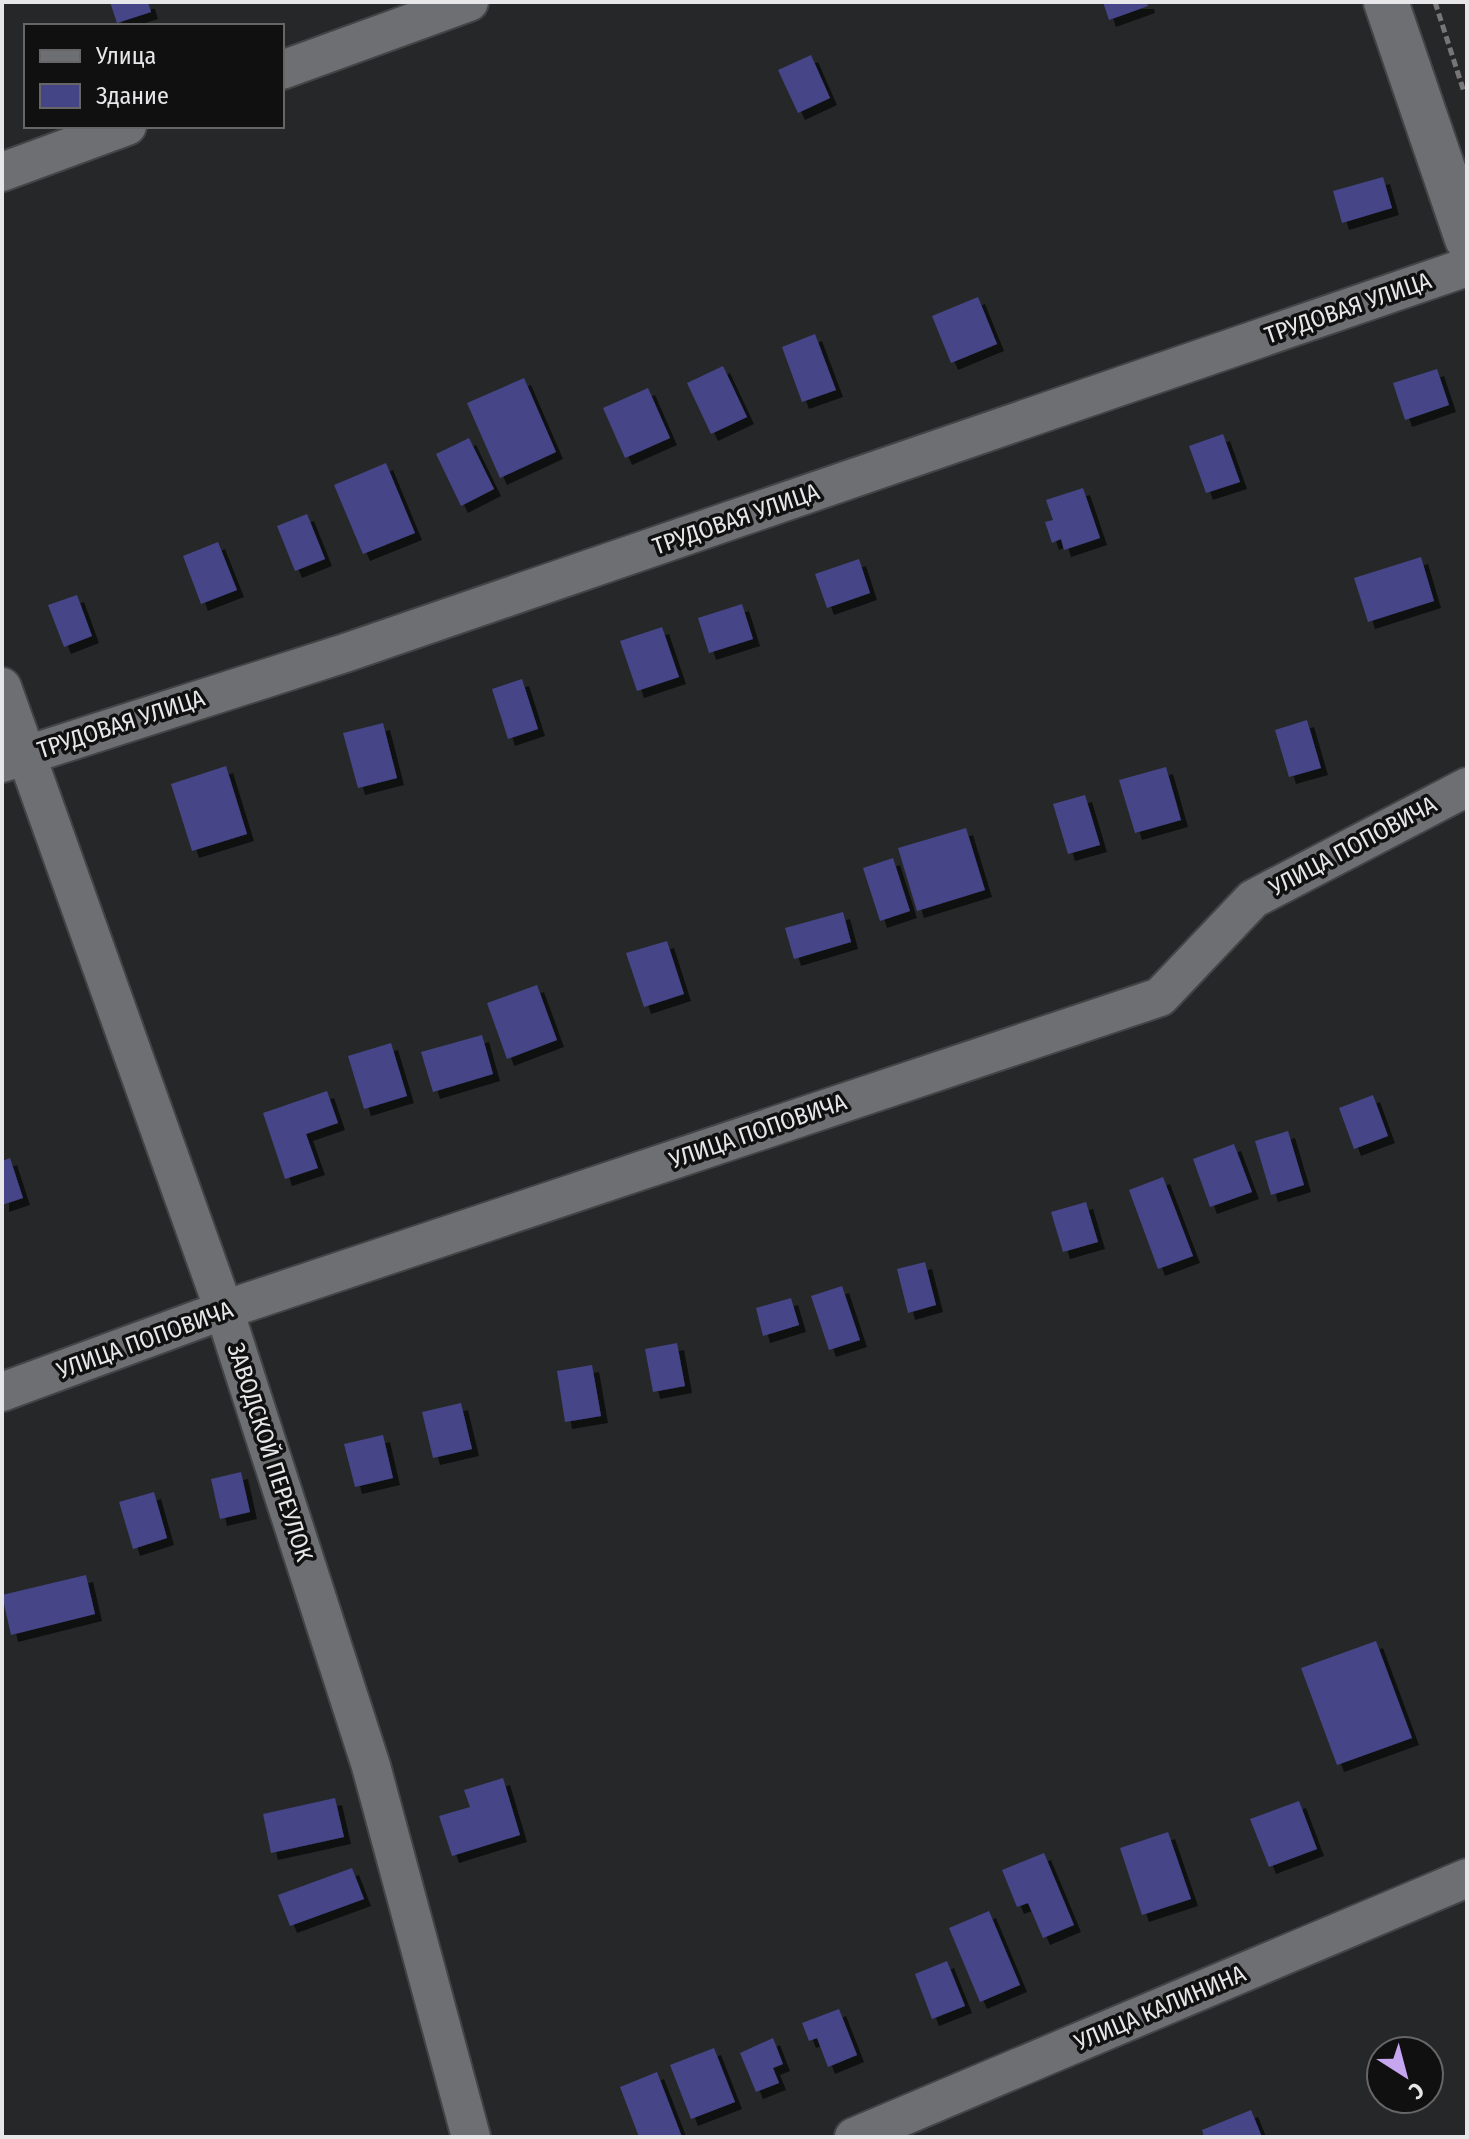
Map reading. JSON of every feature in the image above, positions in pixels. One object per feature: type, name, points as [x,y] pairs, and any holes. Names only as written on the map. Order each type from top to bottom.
[{"type":"street","points":[[284,69],[469,2]]},
{"type":"street","points":[[1386,2],[1467,239]]},
{"type":"street","points":[[2,172],[122,128]]},
{"type":"street","name":"ТРУДОВАЯ УЛИЦА","points":[[14,758],[345,653],[1467,267]]},
{"type":"street","name":"ЗАВОДСКОЙ ПЕРЕУЛОК","points":[[2,687],[14,758],[224,1310],[371,1766],[471,2137]]},
{"type":"street","name":"УЛИЦА ПОПОВИЧА","points":[[2,1392],[224,1310],[1160,997],[1253,899],[1467,787]]},
{"type":"street","name":"УЛИЦА КАЛИНИНА","points":[[854,2137],[1467,1878]]},
{"type":"path","points":[[1435,2],[1467,100]]},
{"type":"building","points":[[110,2],[148,2],[151,12],[117,23]]},
{"type":"building","points":[[1103,2],[1147,2],[1148,6],[1109,20]]},
{"type":"building","points":[[811,55],[830,98],[798,113],[778,70]]},
{"type":"building","points":[[1383,177],[1392,208],[1342,223],[1333,191]]},
{"type":"building","points":[[978,297],[997,344],[951,363],[932,316]]},
{"type":"building","points":[[815,334],[836,390],[802,402],[782,347]]},
{"type":"building","points":[[723,366],[747,417],[711,434],[687,383]]},
{"type":"building","points":[[1437,369],[1449,405],[1405,420],[1393,383]]},
{"type":"building","points":[[524,378],[556,452],[500,478],[467,403]]},
{"type":"building","points":[[648,388],[670,438],[625,458],[603,408]]},
{"type":"building","points":[[1223,434],[1240,482],[1206,493],[1189,446]]},
{"type":"building","points":[[469,438],[494,489],[461,506],[436,454]]},
{"type":"building","points":[[386,463],[415,533],[363,554],[334,485]]},
{"type":"building","points":[[1083,488],[1100,538],[1064,550],[1061,539],[1052,543],[1045,522],[1053,520],[1046,500]]},
{"type":"building","points":[[307,514],[325,559],[295,571],[277,526]]},
{"type":"building","points":[[218,542],[237,590],[201,604],[183,556]]},
{"type":"building","points":[[1421,557],[1434,601],[1368,622],[1354,578]]},
{"type":"building","points":[[859,559],[870,593],[827,608],[815,574]]},
{"type":"building","points":[[77,595],[92,636],[64,647],[48,605]]},
{"type":"building","points":[[742,604],[753,639],[709,653],[698,618]]},
{"type":"building","points":[[662,627],[679,677],[637,691],[620,641]]},
{"type":"building","points":[[522,679],[538,729],[508,739],[492,689]]},
{"type":"building","points":[[1307,720],[1321,768],[1289,777],[1275,730]]},
{"type":"building","points":[[383,723],[397,778],[358,788],[343,733]]},
{"type":"building","points":[[226,766],[247,834],[192,851],[171,784]]},
{"type":"building","points":[[1166,767],[1181,820],[1135,833],[1119,780]]},
{"type":"building","points":[[1085,795],[1100,845],[1068,854],[1053,804]]},
{"type":"building","points":[[966,828],[985,890],[917,911],[898,848]]},
{"type":"building","points":[[893,858],[910,911],[880,921],[863,868]]},
{"type":"building","points":[[843,912],[851,942],[794,959],[785,928]]},
{"type":"building","points":[[667,941],[684,994],[644,1007],[626,953]]},
{"type":"building","points":[[537,985],[557,1040],[507,1059],[487,1003]]},
{"type":"building","points":[[482,1035],[493,1074],[433,1092],[421,1052]]},
{"type":"building","points":[[391,1043],[407,1096],[364,1109],[348,1056]]},
{"type":"building","points":[[327,1091],[338,1123],[306,1134],[318,1168],[285,1179],[263,1113]]},
{"type":"building","points":[[1373,1095],[1388,1136],[1354,1149],[1339,1108]]},
{"type":"building","points":[[1288,1131],[1304,1185],[1271,1195],[1255,1141]]},
{"type":"building","points":[[1234,1144],[1252,1192],[1210,1207],[1193,1159]]},
{"type":"building","points":[[10,1158],[23,1198],[2,1205],[2,1161]]},
{"type":"building","points":[[1163,1177],[1193,1256],[1158,1269],[1129,1190]]},
{"type":"building","points":[[1086,1202],[1098,1242],[1063,1252],[1051,1212]]},
{"type":"building","points":[[925,1262],[936,1305],[908,1313],[897,1269]]},
{"type":"building","points":[[842,1286],[860,1340],[829,1350],[811,1296]]},
{"type":"building","points":[[791,1298],[799,1325],[763,1336],[756,1308]]},
{"type":"building","points":[[677,1343],[685,1386],[653,1392],[645,1349]]},
{"type":"building","points":[[592,1365],[601,1416],[565,1422],[557,1371]]},
{"type":"building","points":[[461,1403],[472,1449],[433,1458],[422,1412]]},
{"type":"building","points":[[383,1435],[393,1478],[355,1487],[344,1444]]},
{"type":"building","points":[[241,1472],[250,1512],[220,1519],[211,1479]]},
{"type":"building","points":[[154,1492],[167,1538],[133,1549],[119,1502]]},
{"type":"building","points":[[86,1575],[95,1614],[11,1635],[2,1595]]},
{"type":"building","points":[[1376,1641],[1412,1738],[1337,1765],[1301,1668]]},
{"type":"building","points":[[503,1778],[520,1835],[452,1856],[439,1816],[470,1807],[464,1790]]},
{"type":"building","points":[[335,1798],[344,1837],[271,1853],[263,1814]]},
{"type":"building","points":[[1299,1801],[1317,1849],[1269,1867],[1250,1819]]},
{"type":"building","points":[[1168,1832],[1191,1899],[1142,1915],[1120,1848]]},
{"type":"building","points":[[1044,1853],[1074,1925],[1043,1938],[1028,1903],[1017,1907],[1002,1870]]},
{"type":"building","points":[[352,1868],[364,1899],[290,1926],[278,1895]]},
{"type":"building","points":[[989,1911],[1020,1985],[980,2002],[949,1928]]},
{"type":"building","points":[[947,1961],[965,2006],[932,2019],[915,1974]]},
{"type":"building","points":[[839,2009],[857,2055],[828,2067],[817,2038],[809,2041],[802,2023]]},
{"type":"building","points":[[773,2038],[783,2064],[773,2068],[779,2083],[756,2092],[740,2053]]},
{"type":"building","points":[[714,2048],[735,2102],[691,2119],[670,2065]]},
{"type":"building","points":[[657,2072],[682,2137],[639,2137],[620,2087]]},
{"type":"building","points":[[1251,2110],[1262,2137],[1204,2137],[1202,2130]]}]
